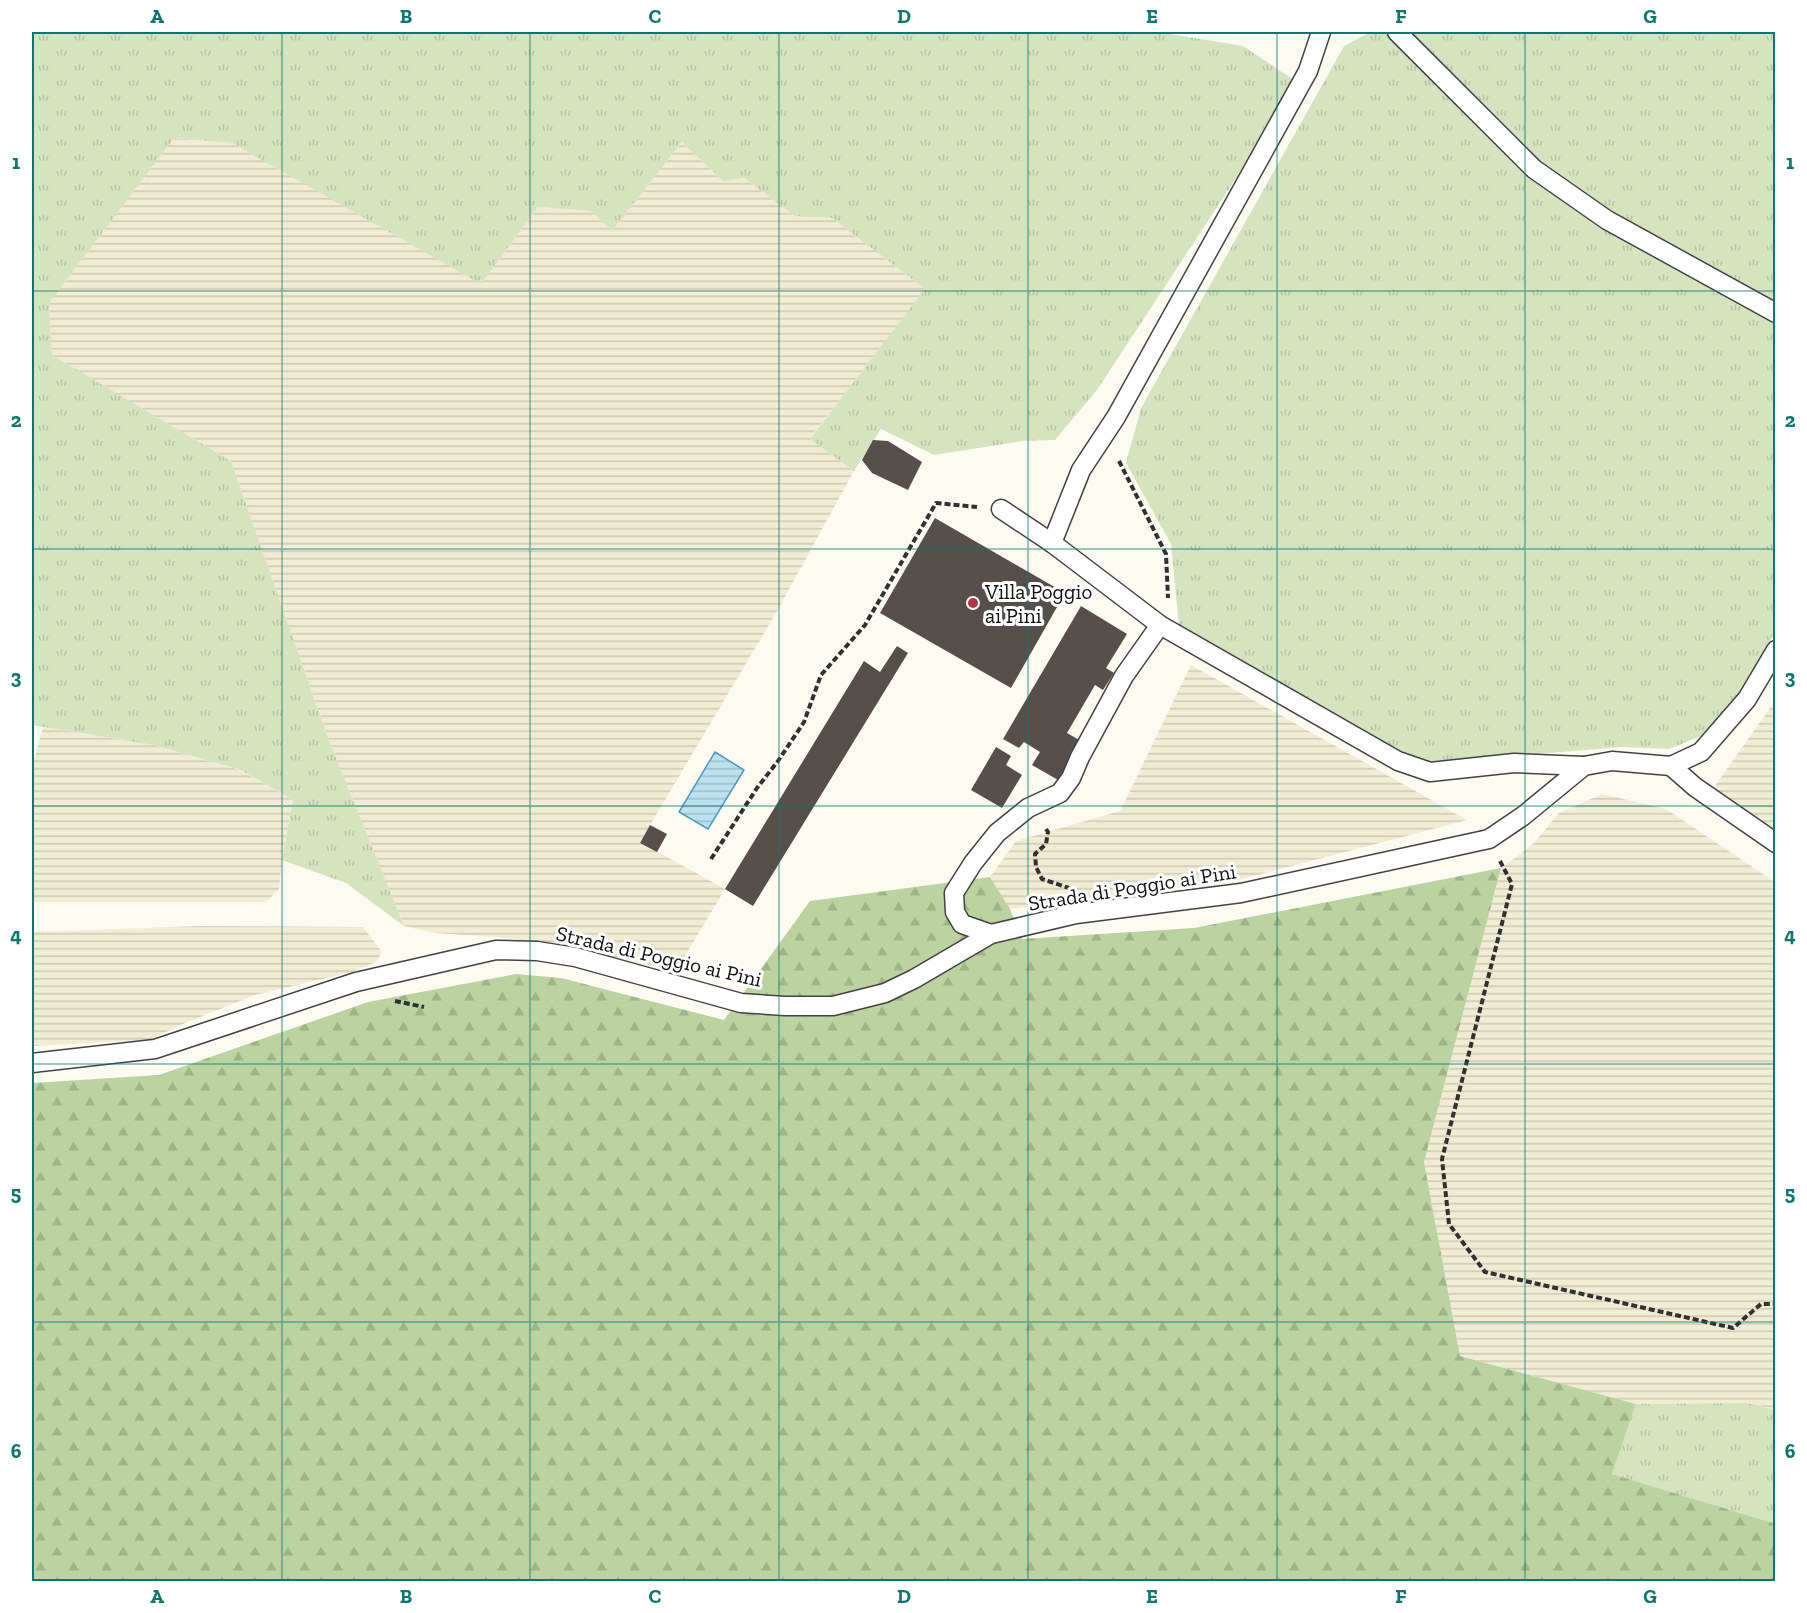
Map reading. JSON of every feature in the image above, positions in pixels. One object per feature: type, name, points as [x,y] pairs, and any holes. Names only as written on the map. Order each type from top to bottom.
[{"type":"lane","points":[[1052,543],[1081,470],[1116,417],[1308,72],[1321,32]]},
{"type":"lane","points":[[1396,32],[1534,169],[1607,220],[1776,313]]},
{"type":"lane","points":[[1001,509],[1052,543],[1167,628],[1398,760],[1430,772],[1514,763],[1584,766]]},
{"type":"lane","points":[[991,934],[962,924],[955,912],[954,893],[973,863],[997,833],[1028,808],[1060,793],[1071,778],[1124,676],[1167,628]]},
{"type":"lane","name":"Strada di Poggio ai Pini","points":[[32,1064],[155,1049],[356,982],[496,950],[537,951],[575,957],[741,1003],[833,1006],[885,993],[914,979],[991,934],[1076,914],[1241,893],[1489,839],[1523,816],[1584,766],[1612,761],[1671,766],[1701,752],[1747,699],[1776,651]]},
{"type":"lane","points":[[1671,766],[1695,787],[1776,843]]},
{"type":"path","points":[[1116,417],[1113,438],[1121,467],[1166,554],[1167,628]]},
{"type":"path","points":[[711,859],[757,788],[804,722],[821,675],[865,625],[936,503],[1001,509]]},
{"type":"path","points":[[1028,808],[1048,832],[1046,844],[1035,854],[1036,867],[1042,879],[1070,888],[1076,914]]},
{"type":"path","points":[[1489,839],[1512,884],[1442,1159],[1449,1224],[1485,1272],[1733,1328],[1761,1304],[1776,1304]]},
{"type":"shaded area","points":[[174,138],[232,143],[358,212],[481,284],[538,207],[591,211],[612,231],[682,142],[723,181],[744,178],[795,216],[832,218],[926,290],[810,438],[854,471],[776,613],[640,842],[725,889],[676,971],[554,944],[434,933],[404,926],[328,738],[231,461],[52,356],[49,303]]},
{"type":"shaded area","points":[[1191,665],[1467,820],[1242,879],[1010,909],[990,877],[1016,841],[1120,811]]},
{"type":"shaded area","points":[[1775,701],[1775,833],[1712,790]]},
{"type":"shaded area","points":[[43,727],[154,745],[240,770],[293,800],[279,889],[266,902],[32,902],[32,768]]},
{"type":"shaded area","points":[[1602,794],[1666,809],[1775,882],[1775,1410],[1747,1403],[1636,1404],[1460,1356],[1424,1162],[1501,868],[1532,845],[1559,813]]},
{"type":"shaded area","points":[[200,926],[363,927],[382,952],[376,962],[352,972],[255,995],[149,1040],[32,1046],[32,932]]},
{"type":"green space","points":[[32,32],[1158,32],[1243,46],[1294,80],[1244,166],[1097,390],[1055,440],[1023,441],[934,455],[881,429],[854,471],[810,439],[925,289],[832,218],[795,216],[744,178],[723,181],[682,142],[612,231],[591,211],[538,207],[481,284],[232,143],[174,138],[49,303],[52,355],[231,461],[328,738],[404,926],[346,883],[282,860],[293,800],[241,770],[154,745],[32,725]]},
{"type":"green space","points":[[1370,32],[1775,32],[1775,632],[1740,694],[1701,736],[1669,749],[1622,747],[1429,763],[1401,754],[1179,626],[1171,544],[1126,463],[1141,408],[1344,46]]},
{"type":"green space","points":[[1501,868],[1424,1162],[1460,1356],[1636,1404],[1612,1474],[1776,1524],[1775,1582],[32,1582],[32,1083],[159,1075],[368,1002],[516,974],[561,978],[724,1020],[810,901],[990,877],[1010,909],[1022,939],[1194,928]]},
{"type":"green space","points":[[1747,1403],[1775,1410],[1775,1524],[1612,1474],[1636,1404]]},
{"type":"water","points":[[715,752],[744,770],[708,829],[679,812]]},
{"type":"building","points":[[873,440],[888,441],[922,462],[908,490],[872,473],[862,460]]},
{"type":"building","name":"Villa Poggio ai Pini","points":[[935,518],[1065,593],[1011,688],[880,613]]},
{"type":"building","points":[[1081,606],[1127,634],[1106,668],[1114,673],[1103,690],[1095,685],[1067,733],[1081,741],[1058,780],[1032,765],[1040,752],[1024,742],[1019,748],[1003,739]]},
{"type":"building","points":[[897,646],[908,653],[753,906],[725,889],[864,661],[880,672]]},
{"type":"building","points":[[996,747],[1011,756],[1006,765],[1022,775],[1002,808],[971,790]]},
{"type":"building","points":[[650,825],[667,834],[657,852],[640,843]]},
{"type":"place","name":"Villa Poggio ai Pini","points":[[973,603]]}]
